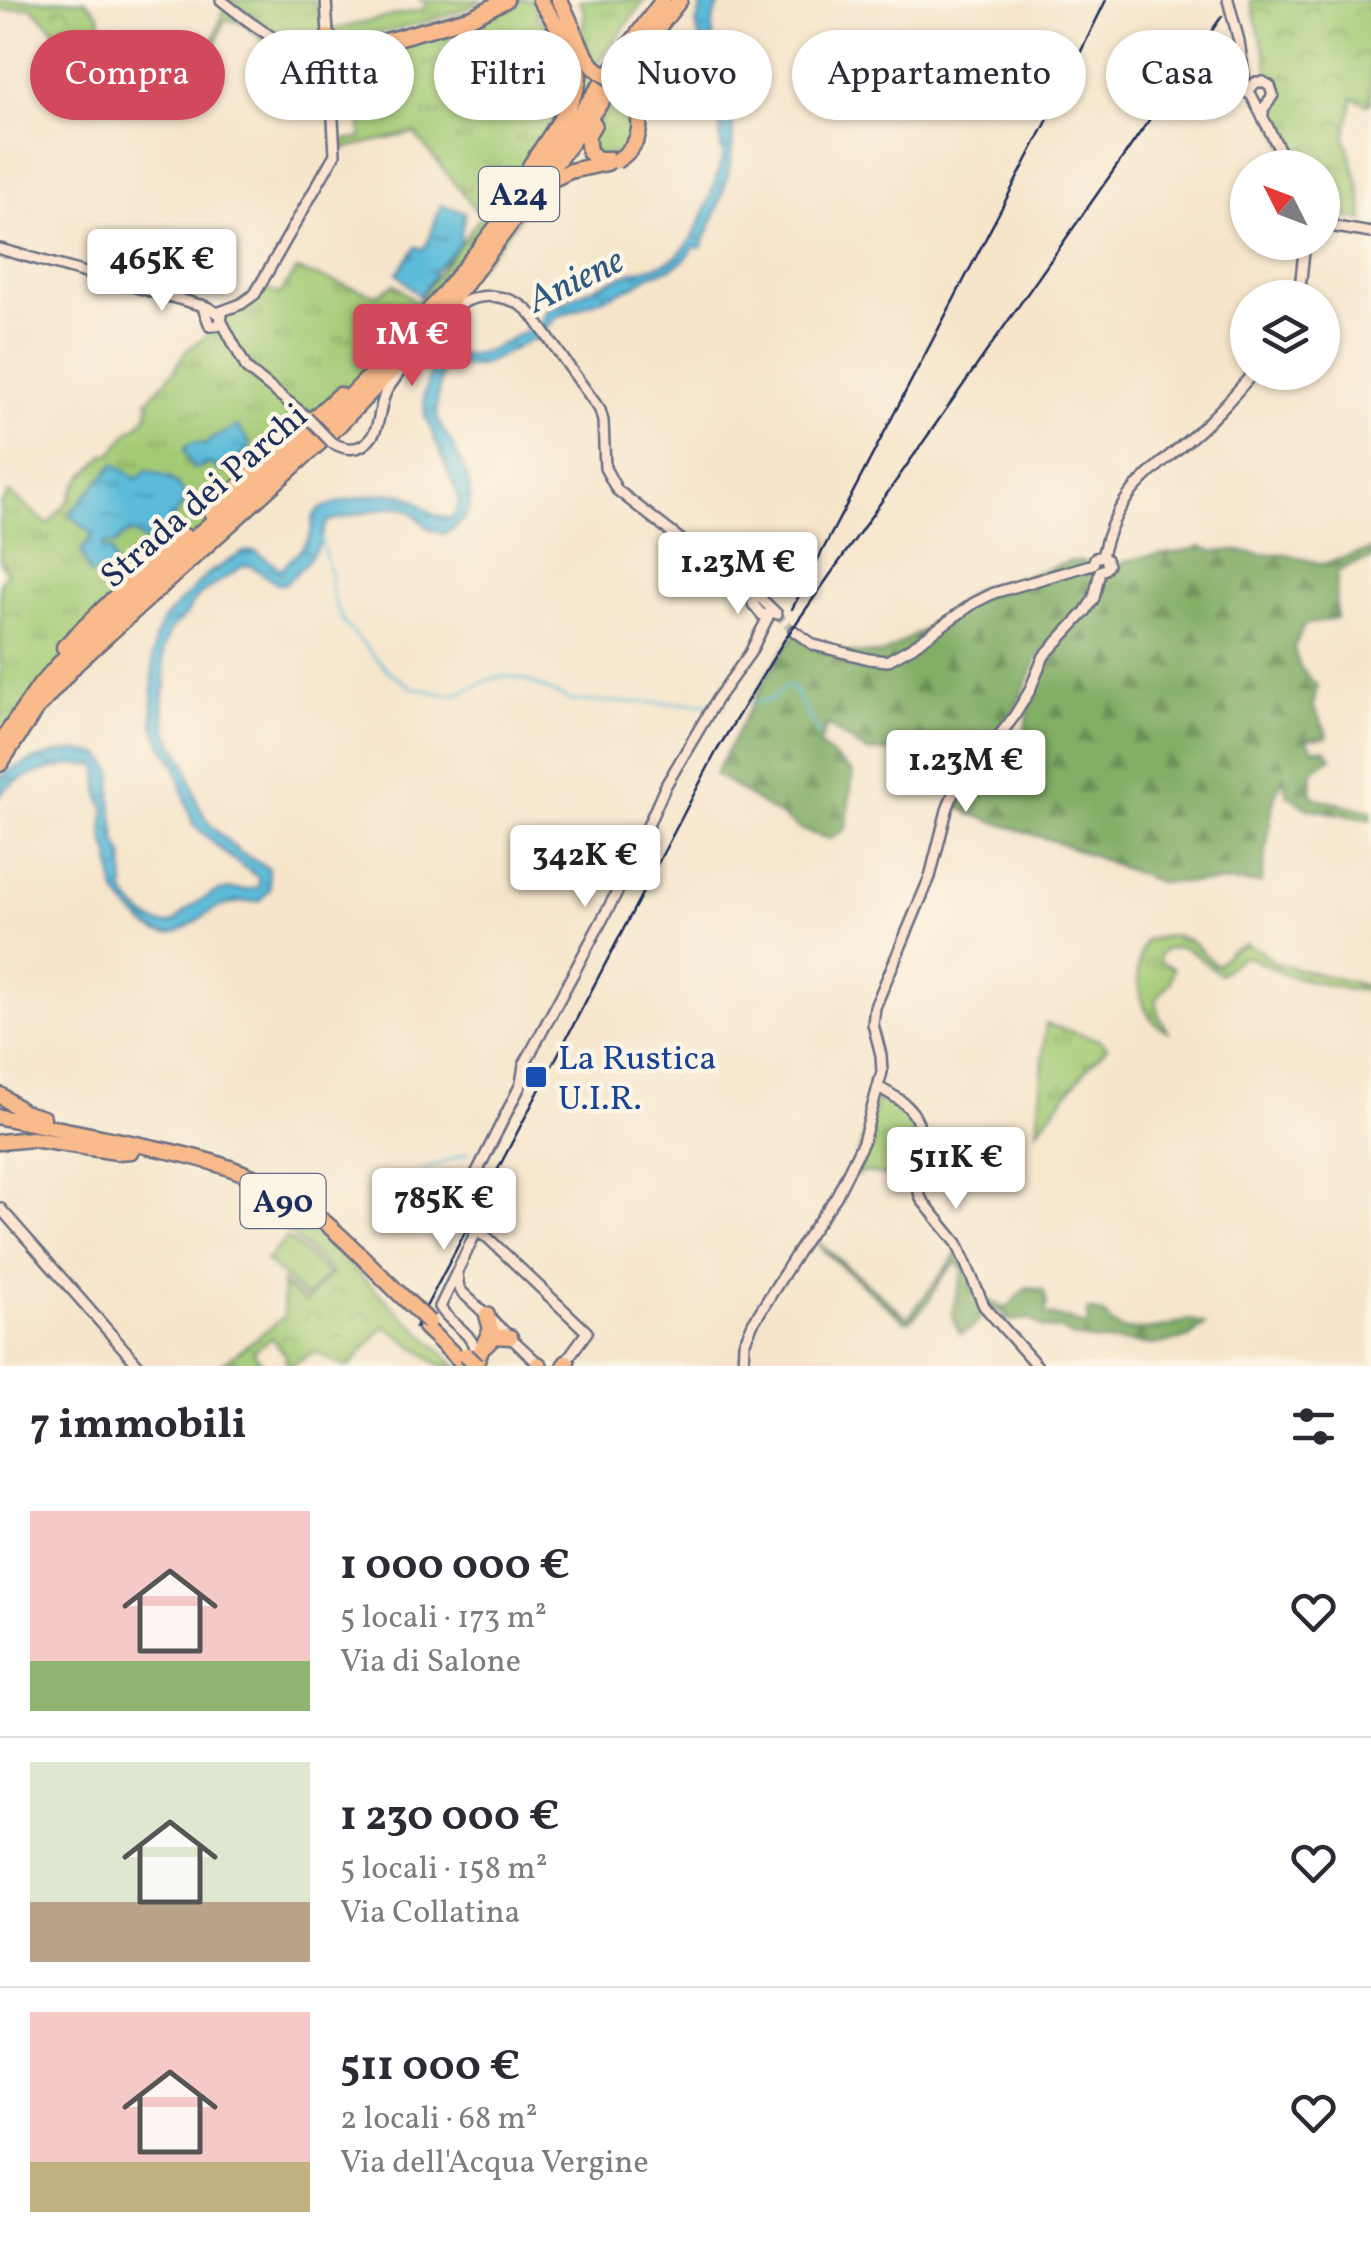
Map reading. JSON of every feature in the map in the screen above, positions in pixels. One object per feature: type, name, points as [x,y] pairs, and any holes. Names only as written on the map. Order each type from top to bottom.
[{"type":"highway","points":[[440,22],[488,0]]},
{"type":"highway","points":[[414,30],[472,17],[503,0]]},
{"type":"highway","points":[[408,30],[470,14],[503,0]]},
{"type":"highway","points":[[547,0],[564,30]]},
{"type":"highway","points":[[522,208],[555,177],[628,153],[640,126],[627,93],[578,53],[547,0]]},
{"type":"highway","points":[[366,380],[654,0]]},
{"type":"highway","points":[[615,160],[594,157],[588,149],[587,136],[672,1]]},
{"type":"highway","points":[[58,683],[339,425],[431,326],[621,75],[672,1]]},
{"type":"highway","name":"Strada dei Parchi","points":[[0,743],[41,684],[90,630],[287,458],[398,346],[672,1]]},
{"type":"highway","name":"Strada dei Parchi","points":[[0,751],[27,710],[85,641],[287,464],[414,335],[672,1]]},
{"type":"highway","points":[[581,51],[593,68]]},
{"type":"highway","points":[[524,175],[557,120]]},
{"type":"highway","points":[[0,729],[34,681],[70,641],[341,392],[439,287]]},
{"type":"highway","points":[[201,521],[287,458]]},
{"type":"highway","points":[[0,764],[58,683],[118,614],[194,544]]},
{"type":"highway","points":[[0,1095],[23,1112],[86,1129],[128,1147]]},
{"type":"highway","points":[[0,1114],[50,1120]]},
{"type":"highway","name":"A90","points":[[0,1114],[212,1169],[275,1196],[323,1232],[469,1364]]},
{"type":"highway","name":"A90","points":[[0,1125],[128,1147]]},
{"type":"highway","points":[[0,1142],[32,1139],[117,1152],[128,1147]]},
{"type":"highway","points":[[484,1346],[492,1326],[487,1315]]},
{"type":"highway","points":[[469,1364],[495,1336],[510,1337]]},
{"type":"street","points":[[220,0],[263,30]]},
{"type":"street","points":[[229,0],[270,30]]},
{"type":"street","points":[[326,0],[328,30]]},
{"type":"street","points":[[1228,0],[1237,30]]},
{"type":"street","points":[[1249,79],[1263,82],[1273,93],[1262,110],[1264,122]]},
{"type":"street","points":[[1256,82],[1249,94],[1279,150]]},
{"type":"street","points":[[1256,103],[1269,102]]},
{"type":"street","points":[[217,316],[255,294],[333,161],[334,120]]},
{"type":"street","points":[[1340,228],[1371,230]]},
{"type":"street","points":[[0,249],[202,305],[217,316],[247,369],[295,405],[332,442],[350,449],[369,440],[390,387],[448,316],[476,299],[506,298],[518,302],[532,315],[602,414],[604,466],[613,485],[712,564],[747,585],[756,598],[753,604],[770,614],[750,654],[717,699],[666,785],[623,882],[524,1064],[521,1084],[476,1174],[445,1214],[474,1229],[588,1332],[564,1365]]},
{"type":"street","points":[[743,1366],[744,1343],[753,1323],[845,1179],[863,1142],[882,1062],[873,1024],[875,1007],[930,877],[947,810],[962,774],[1022,706],[1048,650],[1094,598],[1094,558],[1102,556],[1113,518],[1132,490],[1198,432],[1237,390]]},
{"type":"street","points":[[794,631],[814,645],[887,661],[994,593],[1096,567]]},
{"type":"street","points":[[878,1086],[901,1100],[915,1115],[916,1182],[923,1202],[957,1243],[987,1311],[1038,1366]]},
{"type":"street","points":[[0,1208],[139,1366]]},
{"type":"street","points":[[469,1364],[475,1346],[440,1311],[440,1304],[474,1229]]},
{"type":"street","points":[[457,1271],[463,1293]]},
{"type":"street","points":[[446,1293],[453,1289],[463,1293],[540,1365]]},
{"type":"green space","points":[[0,0],[85,0],[99,14],[102,30],[54,30],[31,7],[0,11]]},
{"type":"green space","points":[[229,0],[313,0],[328,30],[273,30]]},
{"type":"green space","points":[[420,0],[484,0],[394,30],[330,30],[424,9],[426,4]]},
{"type":"green space","points":[[510,0],[534,0],[538,19],[549,30],[434,30],[434,120],[581,120],[581,62],[601,79],[601,107],[498,246],[49,697],[0,770],[0,583],[7,573],[0,561],[0,505],[10,493],[48,524],[70,499],[80,480],[105,454],[111,455],[148,414],[147,401],[188,349],[207,336],[212,324],[210,316],[220,318],[261,285],[279,295],[297,270],[376,295],[395,284],[416,303],[481,216],[414,133],[337,150],[336,141],[361,138],[361,120],[414,120],[414,32]]},
{"type":"green space","points":[[579,0],[645,0],[622,30],[601,30],[601,58],[596,65],[581,34],[585,13]]},
{"type":"green space","points":[[1250,0],[1371,0],[1371,103],[1353,98],[1345,137],[1360,189],[1364,221],[1340,215],[1340,150],[1287,150],[1268,112],[1279,93],[1269,77]]},
{"type":"green space","points":[[224,9],[228,9],[258,30],[225,19],[221,30],[217,30]]},
{"type":"green space","points":[[601,119],[633,120],[635,131],[620,153],[597,156],[588,139]]},
{"type":"green space","points":[[1201,547],[1217,552],[1287,555],[1323,564],[1371,550],[1371,559],[1337,573],[1336,618],[1304,625],[1294,648],[1299,666],[1317,686],[1313,707],[1327,737],[1306,739],[1313,749],[1325,749],[1331,758],[1312,771],[1311,792],[1316,798],[1371,811],[1371,820],[1308,808],[1287,795],[1283,777],[1274,798],[1261,883],[1158,882],[957,806],[968,775],[988,758],[1034,762],[1025,745],[1025,730],[1034,686],[1045,661],[1086,615],[1102,585],[1102,577],[1136,558]]},
{"type":"green space","points":[[1071,561],[1084,561],[1094,575],[1095,584],[1085,608],[1040,653],[1015,709],[987,744],[961,767],[927,750],[867,752],[827,725],[819,745],[853,773],[846,829],[829,839],[802,830],[715,774],[768,674],[795,634],[821,652],[883,654],[927,627],[976,589]]},
{"type":"green space","points":[[1174,935],[1191,941],[1215,964],[1246,944],[1276,963],[1371,987],[1371,992],[1284,974],[1249,957],[1240,958],[1220,974],[1191,952],[1177,947],[1159,954],[1160,962],[1173,968],[1170,983],[1156,999],[1159,1016],[1168,1031],[1149,1015],[1138,977],[1146,940]]},
{"type":"green space","points":[[1046,1024],[1100,1040],[1107,1047],[1037,1131]]},
{"type":"green space","points":[[880,1092],[911,1112],[915,1129],[911,1130],[915,1137],[914,1181],[863,1172],[848,1180]]},
{"type":"green space","points":[[302,1221],[457,1366],[441,1366],[385,1326],[350,1366],[315,1352],[289,1366],[272,1338],[253,1351],[265,1366],[240,1366],[235,1360],[228,1366],[219,1366],[284,1317],[282,1282],[305,1302],[332,1273],[289,1232]]},
{"type":"green space","points":[[287,1237],[328,1274],[306,1298],[266,1261]]},
{"type":"green space","points":[[812,1237],[908,1318],[959,1251],[982,1308],[980,1318],[961,1334],[953,1309],[962,1268],[955,1263],[929,1301],[910,1321],[904,1321]]},
{"type":"green space","points":[[1028,1287],[1044,1291],[1047,1315],[1085,1326],[1090,1310],[1105,1315],[1122,1330],[1167,1327],[1189,1320],[1205,1325],[1189,1338],[1153,1345],[1090,1340],[1043,1328],[1029,1319],[1008,1321],[1005,1314],[987,1303],[986,1300],[1007,1308]]},
{"type":"water","points":[[704,0],[725,0],[717,10],[713,30],[697,30]]},
{"type":"water","points":[[719,120],[732,120],[731,158],[715,216],[701,248],[695,246],[672,268],[557,317],[536,340],[481,366],[443,367],[437,416],[464,468],[470,494],[470,505],[457,526],[443,534],[400,507],[328,521],[312,555],[284,584],[277,584],[250,565],[243,566],[201,594],[170,630],[163,650],[168,734],[186,763],[198,805],[211,826],[238,851],[268,868],[270,889],[260,901],[220,907],[174,933],[151,929],[115,889],[103,835],[105,808],[97,765],[69,765],[38,773],[12,784],[0,796],[0,778],[26,763],[59,753],[102,755],[113,772],[111,798],[116,842],[123,855],[122,889],[136,908],[158,923],[173,923],[216,892],[259,886],[258,877],[193,824],[175,764],[153,723],[153,656],[163,620],[209,573],[244,552],[255,551],[281,569],[306,542],[316,514],[334,504],[396,493],[436,515],[451,518],[459,498],[425,415],[424,396],[434,355],[488,351],[542,322],[546,311],[567,300],[678,255],[700,222],[724,155]]},
{"type":"water","points":[[441,205],[465,212],[459,245],[434,272],[419,296],[397,273],[416,247],[423,249],[428,242]]},
{"type":"water","points":[[237,426],[250,443],[249,450],[223,470],[212,464],[193,469],[184,450],[189,444],[204,446]]},
{"type":"water","points":[[115,464],[137,479],[147,470],[171,478],[188,498],[151,547],[132,532],[116,544],[104,544],[102,549],[111,550],[118,579],[114,581],[89,574],[81,551],[93,535],[69,514]]},
{"type":"waterway","points":[[320,538],[336,606],[344,623],[386,669],[411,687],[452,696],[507,676],[572,701],[709,704]]},
{"type":"waterway","points":[[751,703],[770,700],[785,687],[792,687],[820,735]]},
{"type":"waterway","points":[[719,704],[724,704]]},
{"type":"waterway","points":[[424,1170],[468,1153]]},
{"type":"tunnel","points":[[777,614],[794,631]]},
{"type":"railway","points":[[792,609],[1045,125],[1106,0]]},
{"type":"railway","points":[[415,1328],[716,752],[785,639],[1222,16]]},
{"type":"place","name":"La Rustica U.I.R.","points":[[536,1077]]},
{"type":"water label","name":"Aniene","points":[[575,279]]}]
